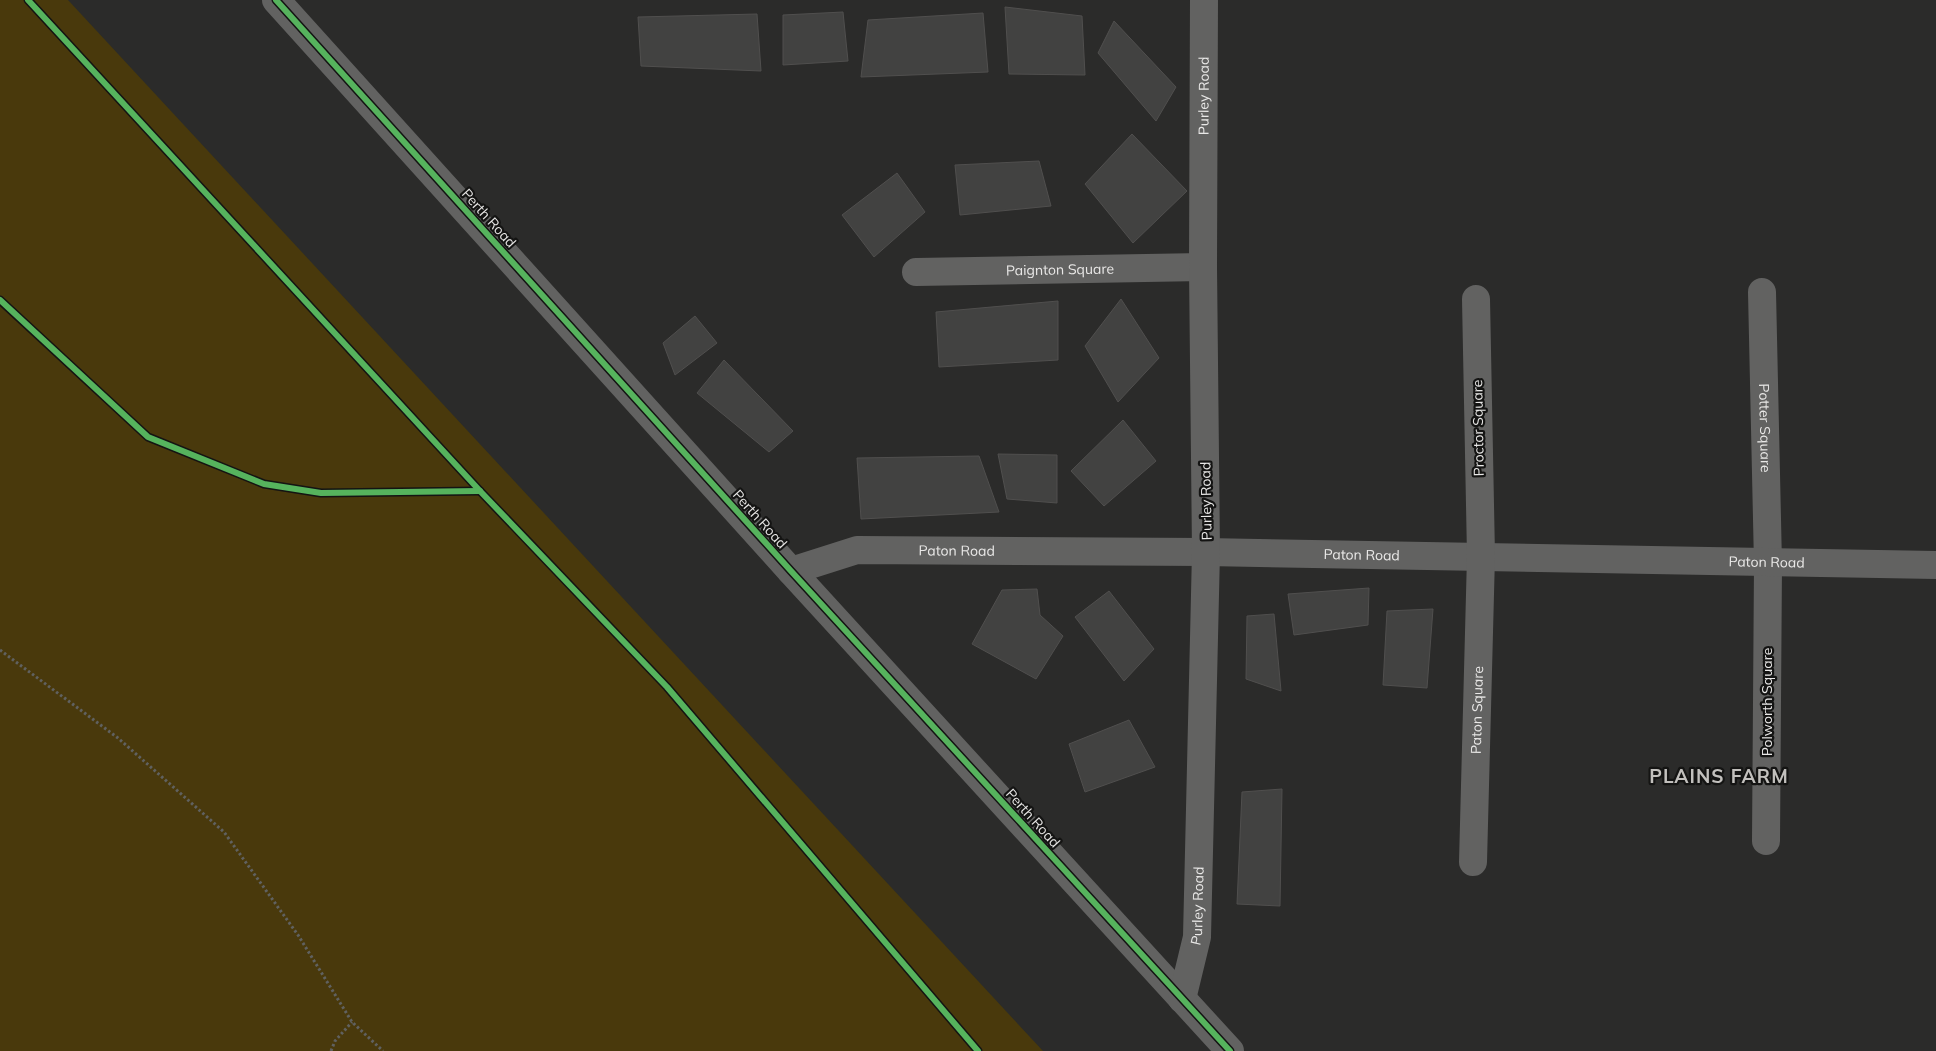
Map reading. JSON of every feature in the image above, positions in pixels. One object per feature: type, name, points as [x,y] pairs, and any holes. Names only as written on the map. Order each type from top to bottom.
[{"type":"street","name":"Perth Road","points":[[276,0],[791,572],[1230,1051]]},
{"type":"street","name":"Purley Road","points":[[1182,999],[1197,937],[1206,552],[1203,266],[1204,0]]},
{"type":"street","name":"Paignton Square","points":[[916,272],[1203,266]]},
{"type":"street","name":"Potter Square","points":[[1762,292],[1768,564]]},
{"type":"street","name":"Proctor Square","points":[[1476,299],[1480,556]]},
{"type":"street","name":"Paton Road","points":[[791,572],[857,550],[1206,552],[1480,556],[1768,564],[1936,565]]},
{"type":"street","name":"Paton Square","points":[[1473,862],[1480,556]]},
{"type":"street","name":"Polworth Square","points":[[1766,841],[1768,564]]},
{"type":"path","points":[[0,650],[118,738],[224,832],[298,935],[352,1022],[383,1051]]},
{"type":"path","points":[[332,1051],[335,1041],[352,1022]]},
{"type":"shaded area","points":[[0,0],[68,0],[1043,1051],[0,1051]]},
{"type":"building","points":[[1005,7],[1082,16],[1085,75],[1009,74]]},
{"type":"building","points":[[843,12],[848,61],[783,65],[783,15]]},
{"type":"building","points":[[983,13],[988,72],[861,77],[868,20]]},
{"type":"building","points":[[757,14],[761,71],[641,66],[638,17]]},
{"type":"building","points":[[1114,21],[1176,87],[1156,121],[1098,53]]},
{"type":"building","points":[[1132,134],[1187,191],[1133,243],[1085,184]]},
{"type":"building","points":[[1039,161],[1051,206],[960,215],[955,165]]},
{"type":"building","points":[[897,173],[925,212],[874,257],[842,215]]},
{"type":"building","points":[[1121,299],[1159,358],[1118,402],[1085,346]]},
{"type":"building","points":[[1058,301],[1058,360],[939,367],[936,312]]},
{"type":"building","points":[[695,316],[717,343],[675,375],[663,343]]},
{"type":"building","points":[[724,360],[793,431],[769,452],[697,393]]},
{"type":"building","points":[[1123,420],[1156,461],[1104,506],[1071,471]]},
{"type":"building","points":[[998,454],[1057,455],[1057,503],[1007,499]]},
{"type":"building","points":[[979,456],[999,512],[861,519],[857,458]]},
{"type":"building","points":[[1369,588],[1368,625],[1294,635],[1288,594]]},
{"type":"building","points":[[1037,589],[1040,615],[1063,636],[1036,679],[972,644],[1002,590]]},
{"type":"building","points":[[1109,591],[1154,649],[1124,681],[1075,617]]},
{"type":"building","points":[[1433,609],[1427,688],[1383,685],[1387,611]]},
{"type":"building","points":[[1274,614],[1281,691],[1246,679],[1247,616]]},
{"type":"building","points":[[1129,720],[1155,767],[1085,792],[1069,744]]},
{"type":"building","points":[[1282,789],[1280,906],[1237,904],[1242,792]]},
{"type":"cycle path","points":[[28,0],[480,491],[667,687],[978,1051]]},
{"type":"cycle path","points":[[276,0],[791,571],[1230,1051]]},
{"type":"cycle path","points":[[0,300],[148,437],[264,484],[321,493],[480,491]]},
{"type":"district","name":"PLAINS FARM","points":[[1719,776]]}]
